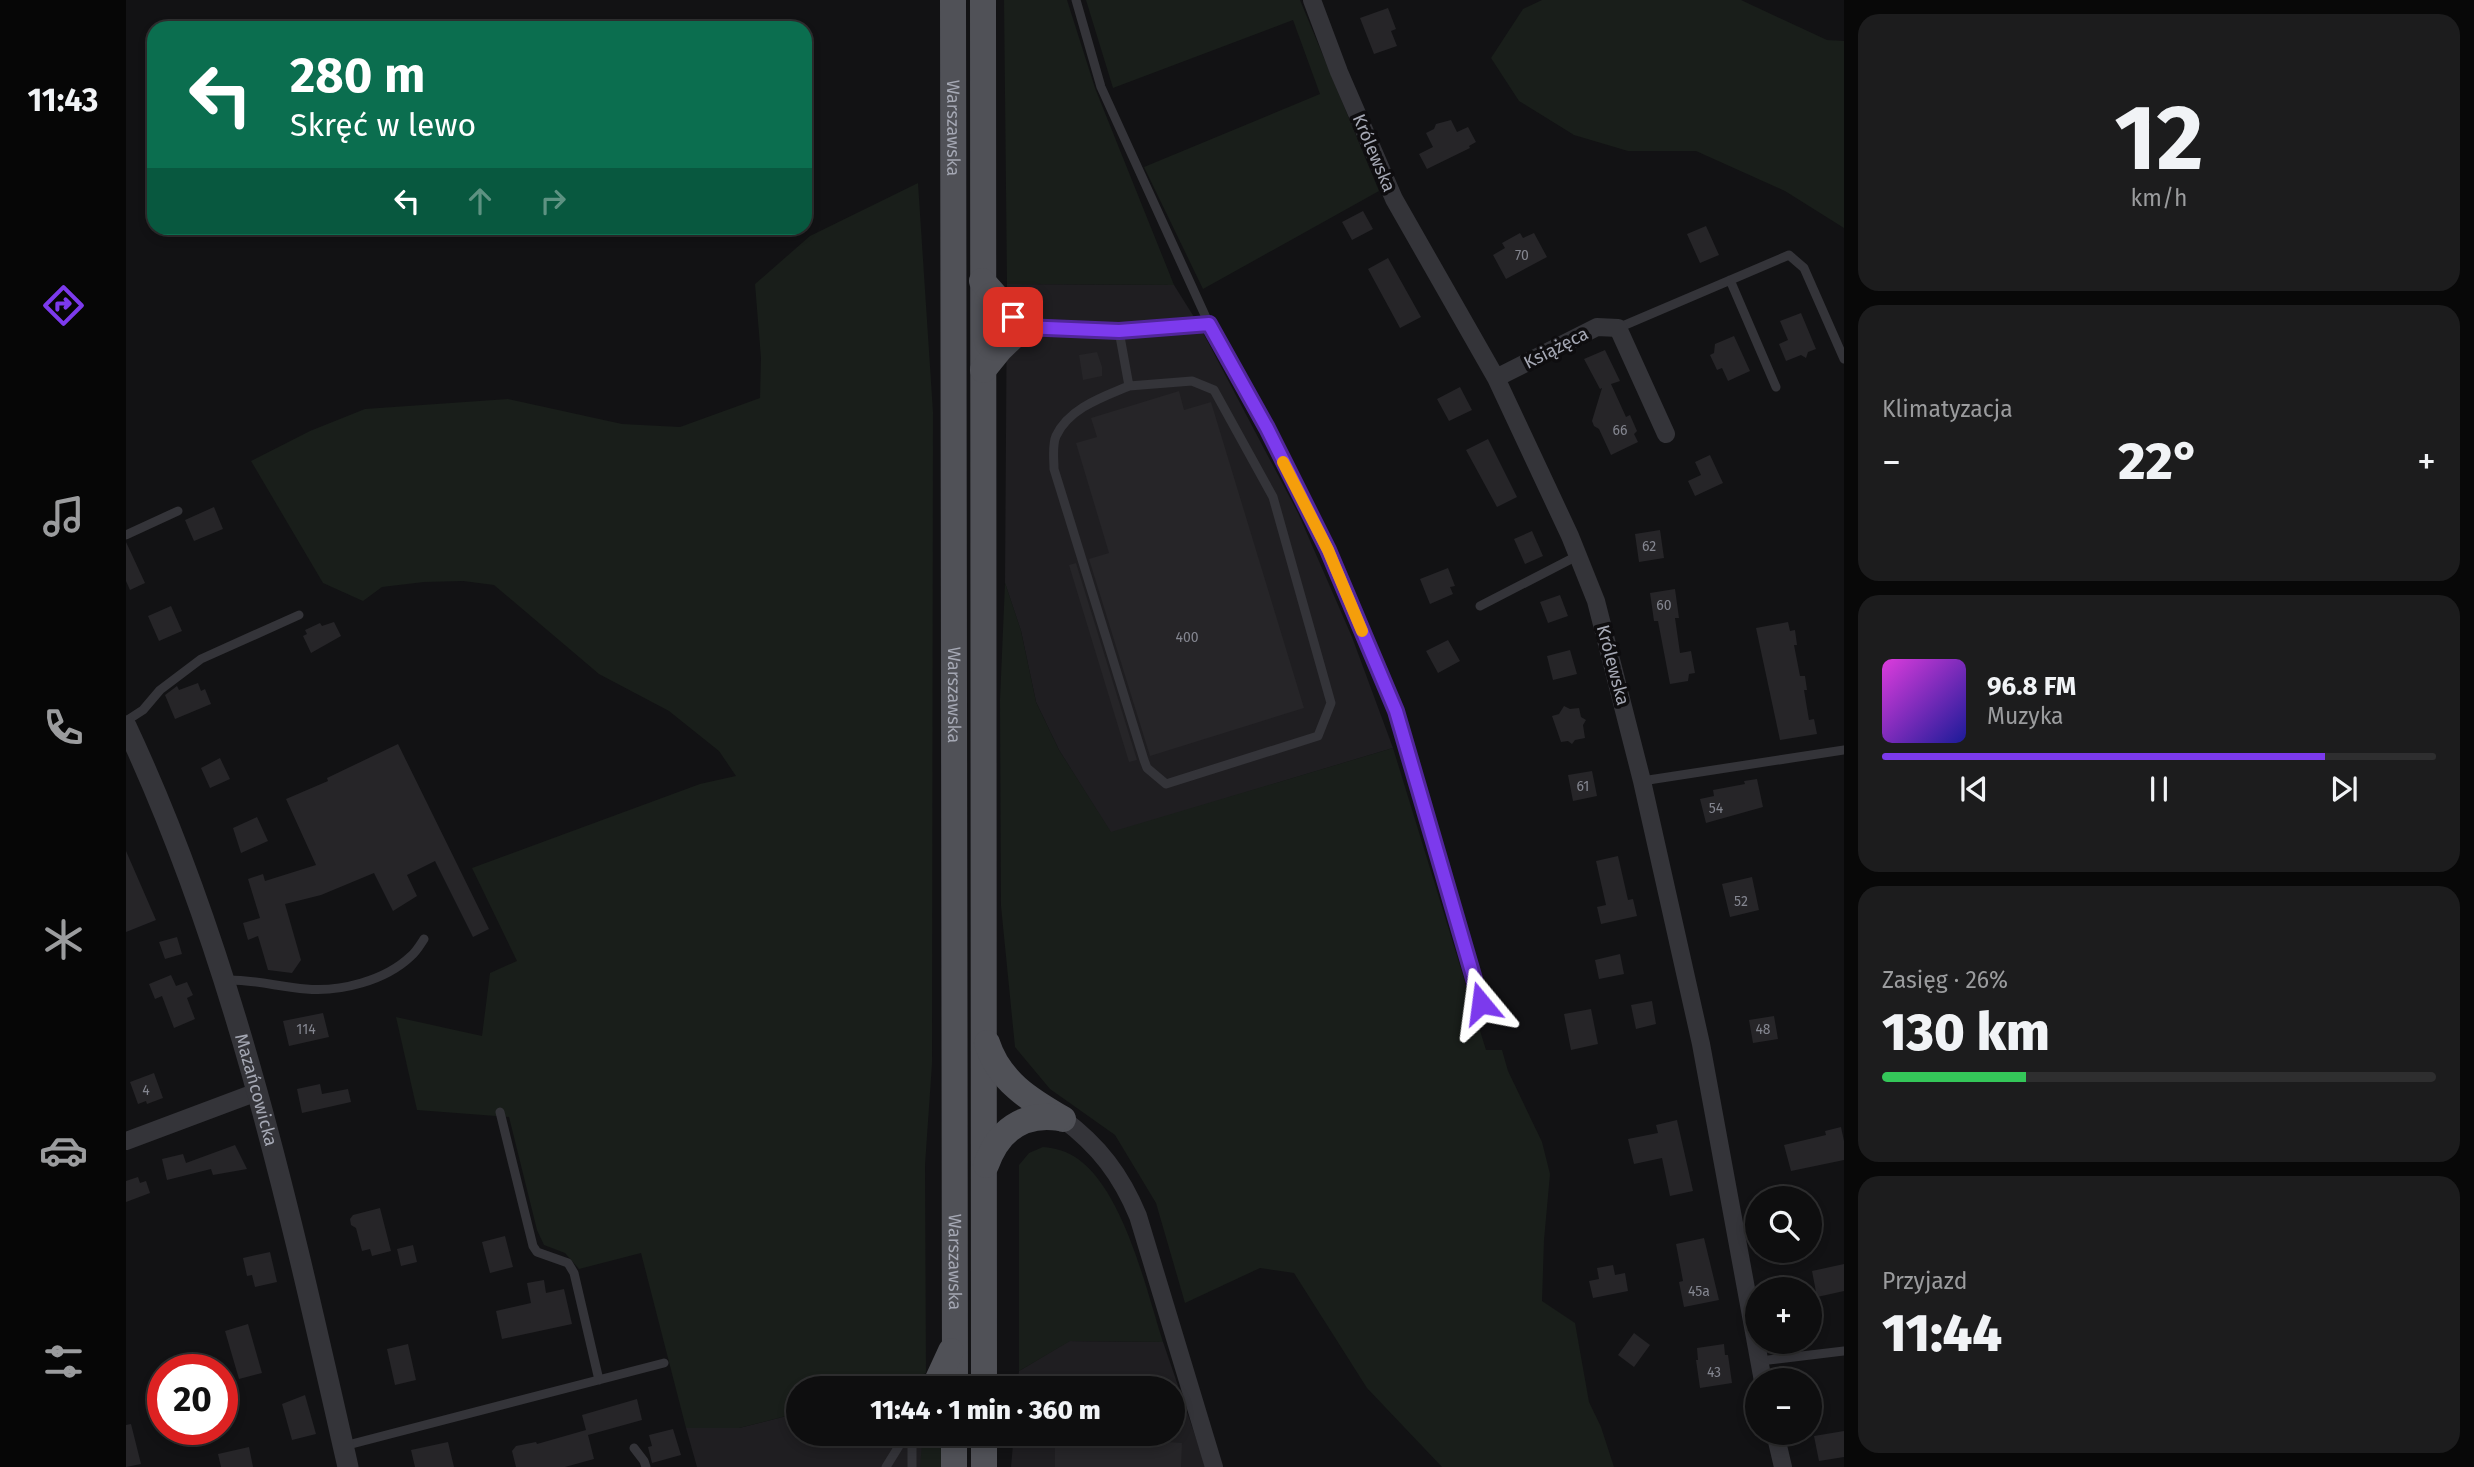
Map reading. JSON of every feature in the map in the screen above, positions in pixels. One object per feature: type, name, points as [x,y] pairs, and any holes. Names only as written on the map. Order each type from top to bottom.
[{"type":"main road","name":"Warszawska","points":[[953,0],[955,1376]]},
{"type":"main road","name":"Warszawska","points":[[982,0],[985,1376]]},
{"type":"main road","points":[[982,281],[1023,327],[983,370]]},
{"type":"main road","points":[[984,1034],[994,1060],[1011,1083],[1031,1101],[1063,1119]]},
{"type":"main road","points":[[984,1181],[990,1151],[1009,1128],[1033,1117],[1063,1119]]},
{"type":"main road","points":[[940,1376],[956,1340]]},
{"type":"main road","points":[[954,1446],[954,1467]]},
{"type":"main road","points":[[984,1446],[984,1467]]},
{"type":"street","name":"Królewska","points":[[1312,0],[1339,72],[1394,199],[1496,378],[1596,601],[1642,781],[1701,1044],[1761,1368]]},
{"type":"street","name":"Książęca","points":[[1496,378],[1597,327],[1618,328]]},
{"type":"street","points":[[1618,328],[1666,434]]},
{"type":"street","name":"Mazańcowicka","points":[[126,723],[185,864],[224,980],[257,1092],[346,1457]]},
{"type":"street","points":[[126,1142],[257,1092]]},
{"type":"street","points":[[1063,1119],[1100,1151],[1127,1189],[1138,1216],[1214,1467]]},
{"type":"street","points":[[1778,1445],[1783,1467]]},
{"type":"lane","points":[[1076,0],[1101,87],[1209,324],[1267,428],[1328,550],[1396,711],[1481,1003]]},
{"type":"lane","name":"Książęca","points":[[1618,328],[1789,255],[1804,268],[1844,359]]},
{"type":"lane","points":[[1730,280],[1776,387]]},
{"type":"lane","points":[[1023,327],[1119,331],[1209,324]]},
{"type":"lane","points":[[1119,331],[1129,386]]},
{"type":"lane","points":[[1192,380],[1214,390],[1273,497],[1331,703],[1318,736],[1166,784],[1147,768],[1054,469],[1055,438],[1067,419],[1093,401],[1129,386],[1192,380]]},
{"type":"lane","points":[[126,535],[177,511]]},
{"type":"lane","points":[[1480,607],[1577,556]]},
{"type":"lane","points":[[126,723],[143,710],[160,690],[201,659],[299,615]]},
{"type":"lane","points":[[1642,781],[1844,750]]},
{"type":"lane","points":[[224,980],[243,979],[306,989],[333,989],[359,984],[389,971],[411,956],[424,939]]},
{"type":"lane","points":[[500,1112],[533,1246],[537,1252],[568,1263],[574,1273],[599,1380]]},
{"type":"lane","points":[[1760,1361],[1844,1351]]},
{"type":"lane","points":[[346,1457],[599,1380],[664,1363]]},
{"type":"lane","points":[[886,1467],[899,1446]]},
{"type":"lane","points":[[912,1446],[912,1467]]},
{"type":"lane","points":[[634,1448],[646,1467]]},
{"type":"shaded area","points":[[1004,0],[1067,0],[1095,88],[1174,285],[1007,284]]},
{"type":"shaded area","points":[[1086,0],[1300,0],[1379,191],[1203,289],[1144,167],[1320,94],[1293,20],[1113,88]]},
{"type":"shaded area","points":[[1542,0],[1741,0],[1827,40],[1844,41],[1844,228],[1785,191],[1696,151],[1628,151],[1574,135],[1519,101],[1491,58],[1523,9]]},
{"type":"shaded area","points":[[918,183],[933,412],[932,1064],[925,1165],[926,1373],[920,1376],[786,1376],[786,1416],[739,1428],[686,1428],[641,1253],[579,1269],[565,1253],[544,1245],[537,1230],[509,1117],[417,1110],[396,1017],[482,1036],[490,973],[517,961],[472,868],[700,784],[736,776],[719,751],[669,711],[599,674],[494,585],[463,581],[382,587],[363,601],[323,583],[251,461],[310,431],[365,409],[508,399],[622,424],[680,427],[760,398],[761,358],[755,284],[810,236]]},
{"type":"shaded area","points":[[1007,284],[1174,285],[1199,325],[1298,513],[1352,637],[1393,748],[1111,833],[1059,750],[1036,702],[1021,631],[1005,583]]},
{"type":"shaded area","points":[[1005,583],[1021,631],[1036,702],[1059,750],[1111,832],[1393,748],[1486,1050],[1502,1050],[1508,1071],[1542,1142],[1550,1174],[1542,1301],[1575,1323],[1589,1402],[1601,1427],[1614,1467],[1442,1467],[1367,1388],[1294,1273],[1260,1268],[1185,1303],[1156,1203],[1115,1135],[1050,1089],[1015,1047],[1001,906],[1000,700]]},
{"type":"shaded area","points":[[1043,1147],[1061,1150],[1078,1159],[1094,1174],[1108,1194],[1131,1243],[1163,1342],[1070,1341],[1019,1371],[1019,1165],[1029,1153]]},
{"type":"shaded area","points":[[1069,1341],[1163,1342],[1175,1376],[1018,1376],[1019,1371]]},
{"type":"shaded area","points":[[1185,1406],[1206,1467],[1011,1467],[1013,1446],[1185,1446]]},
{"type":"shaded area","points":[[786,1416],[786,1446],[935,1446],[934,1467],[697,1467],[686,1428],[739,1428]]},
{"type":"shaded area","points":[[922,1446],[945,1446],[944,1467],[920,1467]]},
{"type":"building","points":[[1388,8],[1396,29],[1391,31],[1397,46],[1374,54],[1360,18]]},
{"type":"building","points":[[1451,120],[1457,132],[1468,127],[1476,142],[1469,146],[1470,148],[1427,169],[1419,154],[1433,147],[1426,133],[1434,129],[1436,124]]},
{"type":"building","points":[[1363,211],[1373,229],[1352,240],[1342,222]]},
{"type":"building","points":[[1706,226],[1719,255],[1700,263],[1687,234]]},
{"type":"building","points":[[1520,233],[1523,238],[1534,233],[1547,257],[1506,279],[1493,255],[1505,248],[1502,243]]},
{"type":"building","points":[[1388,258],[1421,317],[1400,328],[1368,269]]},
{"type":"building","points":[[1801,313],[1816,349],[1808,352],[1806,358],[1801,355],[1786,361],[1779,344],[1788,340],[1780,321]]},
{"type":"building","points":[[1734,336],[1750,371],[1728,381],[1722,368],[1717,370],[1710,355],[1714,353],[1715,344]]},
{"type":"building","points":[[1605,350],[1620,381],[1611,384],[1626,417],[1630,415],[1637,431],[1634,434],[1638,442],[1611,455],[1599,429],[1592,421],[1602,388],[1600,389],[1584,359]]},
{"type":"building","points":[[1097,352],[1102,376],[1083,380],[1079,355]]},
{"type":"building","points":[[1460,387],[1472,410],[1449,421],[1437,399]]},
{"type":"building","points":[[1179,391],[1184,410],[1211,402],[1304,708],[1150,756],[1089,559],[1109,553],[1076,443],[1097,437],[1091,418]]},
{"type":"building","points":[[1488,439],[1517,497],[1497,507],[1466,450]]},
{"type":"building","points":[[1710,455],[1723,483],[1695,496],[1688,481],[1701,475],[1695,462]]},
{"type":"building","points":[[214,507],[223,529],[194,541],[185,520]]},
{"type":"building","points":[[1660,530],[1664,558],[1639,562],[1635,534]]},
{"type":"building","points":[[1532,531],[1543,556],[1525,564],[1514,539]]},
{"type":"building","points":[[126,542],[145,583],[130,590],[126,581]]},
{"type":"building","points":[[1076,563],[1137,760],[1129,762],[1069,565]]},
{"type":"building","points":[[1448,568],[1455,586],[1450,587],[1453,594],[1430,604],[1420,579]]},
{"type":"building","points":[[1675,589],[1679,618],[1675,618],[1680,653],[1691,651],[1695,673],[1689,674],[1688,681],[1670,684],[1658,621],[1654,621],[1650,593]]},
{"type":"building","points":[[1560,595],[1568,616],[1548,623],[1540,602]]},
{"type":"building","points":[[171,606],[182,631],[159,641],[148,616]]},
{"type":"building","points":[[334,622],[341,636],[311,653],[303,636],[307,634],[305,630],[320,623],[322,626]]},
{"type":"building","points":[[1788,622],[1790,631],[1795,630],[1797,645],[1794,645],[1800,676],[1805,676],[1807,690],[1804,690],[1809,720],[1814,719],[1817,734],[1780,740],[1756,628]]},
{"type":"building","points":[[1448,640],[1460,661],[1438,673],[1426,651]]},
{"type":"building","points":[[1570,650],[1577,674],[1553,680],[1547,656]]},
{"type":"building","points":[[198,683],[201,691],[205,689],[211,704],[175,719],[165,695],[177,686],[179,690]]},
{"type":"building","points":[[1564,706],[1570,709],[1579,708],[1581,717],[1586,720],[1583,725],[1585,738],[1575,740],[1572,744],[1568,741],[1561,742],[1552,716],[1559,714]]},
{"type":"building","points":[[398,744],[489,929],[473,937],[435,861],[407,875],[417,896],[393,911],[374,873],[321,895],[285,904],[301,960],[292,973],[268,970],[258,936],[248,940],[243,923],[260,918],[248,879],[263,874],[265,881],[316,865],[286,799],[328,781],[327,778]]},
{"type":"building","points":[[220,758],[230,779],[210,788],[201,768]]},
{"type":"building","points":[[1592,771],[1597,796],[1573,801],[1568,775]]},
{"type":"building","points":[[1757,779],[1763,807],[1706,823],[1700,799],[1714,796],[1713,790]]},
{"type":"building","points":[[257,817],[268,841],[241,853],[233,828]]},
{"type":"building","points":[[126,851],[156,920],[126,932]]},
{"type":"building","points":[[1618,856],[1628,900],[1633,899],[1637,916],[1601,924],[1597,907],[1606,905],[1596,861]]},
{"type":"building","points":[[1752,877],[1759,910],[1730,917],[1722,884]]},
{"type":"building","points":[[177,937],[182,954],[165,959],[159,942]]},
{"type":"building","points":[[1620,954],[1624,974],[1599,979],[1595,960]]},
{"type":"building","points":[[171,975],[176,986],[187,982],[193,995],[187,998],[195,1019],[174,1028],[162,996],[155,999],[149,984]]},
{"type":"building","points":[[1652,1001],[1656,1024],[1636,1029],[1631,1005]]},
{"type":"building","points":[[1591,1009],[1598,1044],[1571,1050],[1564,1014]]},
{"type":"building","points":[[323,1013],[329,1037],[289,1046],[283,1021]]},
{"type":"building","points":[[1774,1016],[1778,1039],[1753,1043],[1749,1020]]},
{"type":"building","points":[[154,1073],[163,1098],[147,1104],[146,1101],[138,1104],[130,1082]]},
{"type":"building","points":[[320,1084],[322,1094],[348,1089],[351,1102],[302,1113],[297,1089]]},
{"type":"building","points":[[1677,1120],[1693,1191],[1670,1196],[1662,1158],[1634,1164],[1628,1139],[1658,1133],[1656,1125]]},
{"type":"building","points":[[1841,1127],[1844,1160],[1791,1171],[1784,1145],[1826,1135],[1825,1131]]},
{"type":"building","points":[[235,1145],[247,1169],[213,1175],[211,1169],[167,1180],[162,1159],[183,1154],[186,1163]]},
{"type":"building","points":[[138,1177],[140,1183],[146,1181],[150,1193],[126,1202],[126,1181]]},
{"type":"building","points":[[380,1208],[391,1251],[372,1256],[370,1249],[362,1251],[356,1228],[351,1225],[350,1219],[353,1215]]},
{"type":"building","points":[[505,1236],[513,1267],[490,1273],[482,1242]]},
{"type":"building","points":[[1704,1238],[1719,1300],[1684,1307],[1679,1282],[1683,1281],[1676,1244]]},
{"type":"building","points":[[413,1245],[417,1262],[401,1266],[397,1249]]},
{"type":"building","points":[[270,1252],[277,1282],[255,1287],[252,1275],[247,1276],[243,1258]]},
{"type":"building","points":[[1844,1264],[1844,1291],[1822,1296],[1822,1277],[1813,1277],[1812,1271]]},
{"type":"building","points":[[1613,1265],[1615,1275],[1625,1273],[1628,1291],[1593,1298],[1589,1281],[1599,1279],[1597,1268]]},
{"type":"building","points":[[544,1280],[546,1293],[564,1289],[572,1324],[502,1339],[496,1311],[531,1303],[527,1283]]},
{"type":"building","points":[[248,1324],[262,1373],[239,1379],[238,1354],[232,1354],[225,1331]]},
{"type":"building","points":[[1634,1333],[1650,1345],[1634,1367],[1618,1355]]},
{"type":"building","points":[[408,1344],[416,1380],[395,1385],[387,1349]]},
{"type":"building","points":[[1724,1344],[1732,1383],[1700,1388],[1697,1348]]},
{"type":"building","points":[[305,1395],[316,1434],[292,1440],[282,1404]]},
{"type":"building","points":[[637,1399],[642,1420],[588,1435],[594,1459],[565,1467],[516,1467],[512,1451],[516,1446],[537,1444],[586,1430],[582,1415]]},
{"type":"building","points":[[131,1424],[141,1464],[126,1467],[126,1425]]},
{"type":"building","points":[[673,1429],[681,1455],[652,1463],[648,1447],[652,1446],[649,1435]]},
{"type":"building","points":[[1844,1431],[1844,1457],[1819,1461],[1816,1445],[1822,1445],[1822,1435]]},
{"type":"building","points":[[448,1442],[454,1467],[415,1467],[411,1450]]},
{"type":"building","points":[[1055,1446],[1182,1446],[1181,1467],[1055,1467]]},
{"type":"building","points":[[249,1447],[253,1467],[221,1467],[218,1454]]},
{"type":"slow traffic","points":[[1283,462],[1328,550],[1362,631]]},
{"type":"route","points":[[1013,317],[1023,327],[1119,331],[1209,324],[1267,428],[1328,550],[1396,711],[1481,1003]]}]
